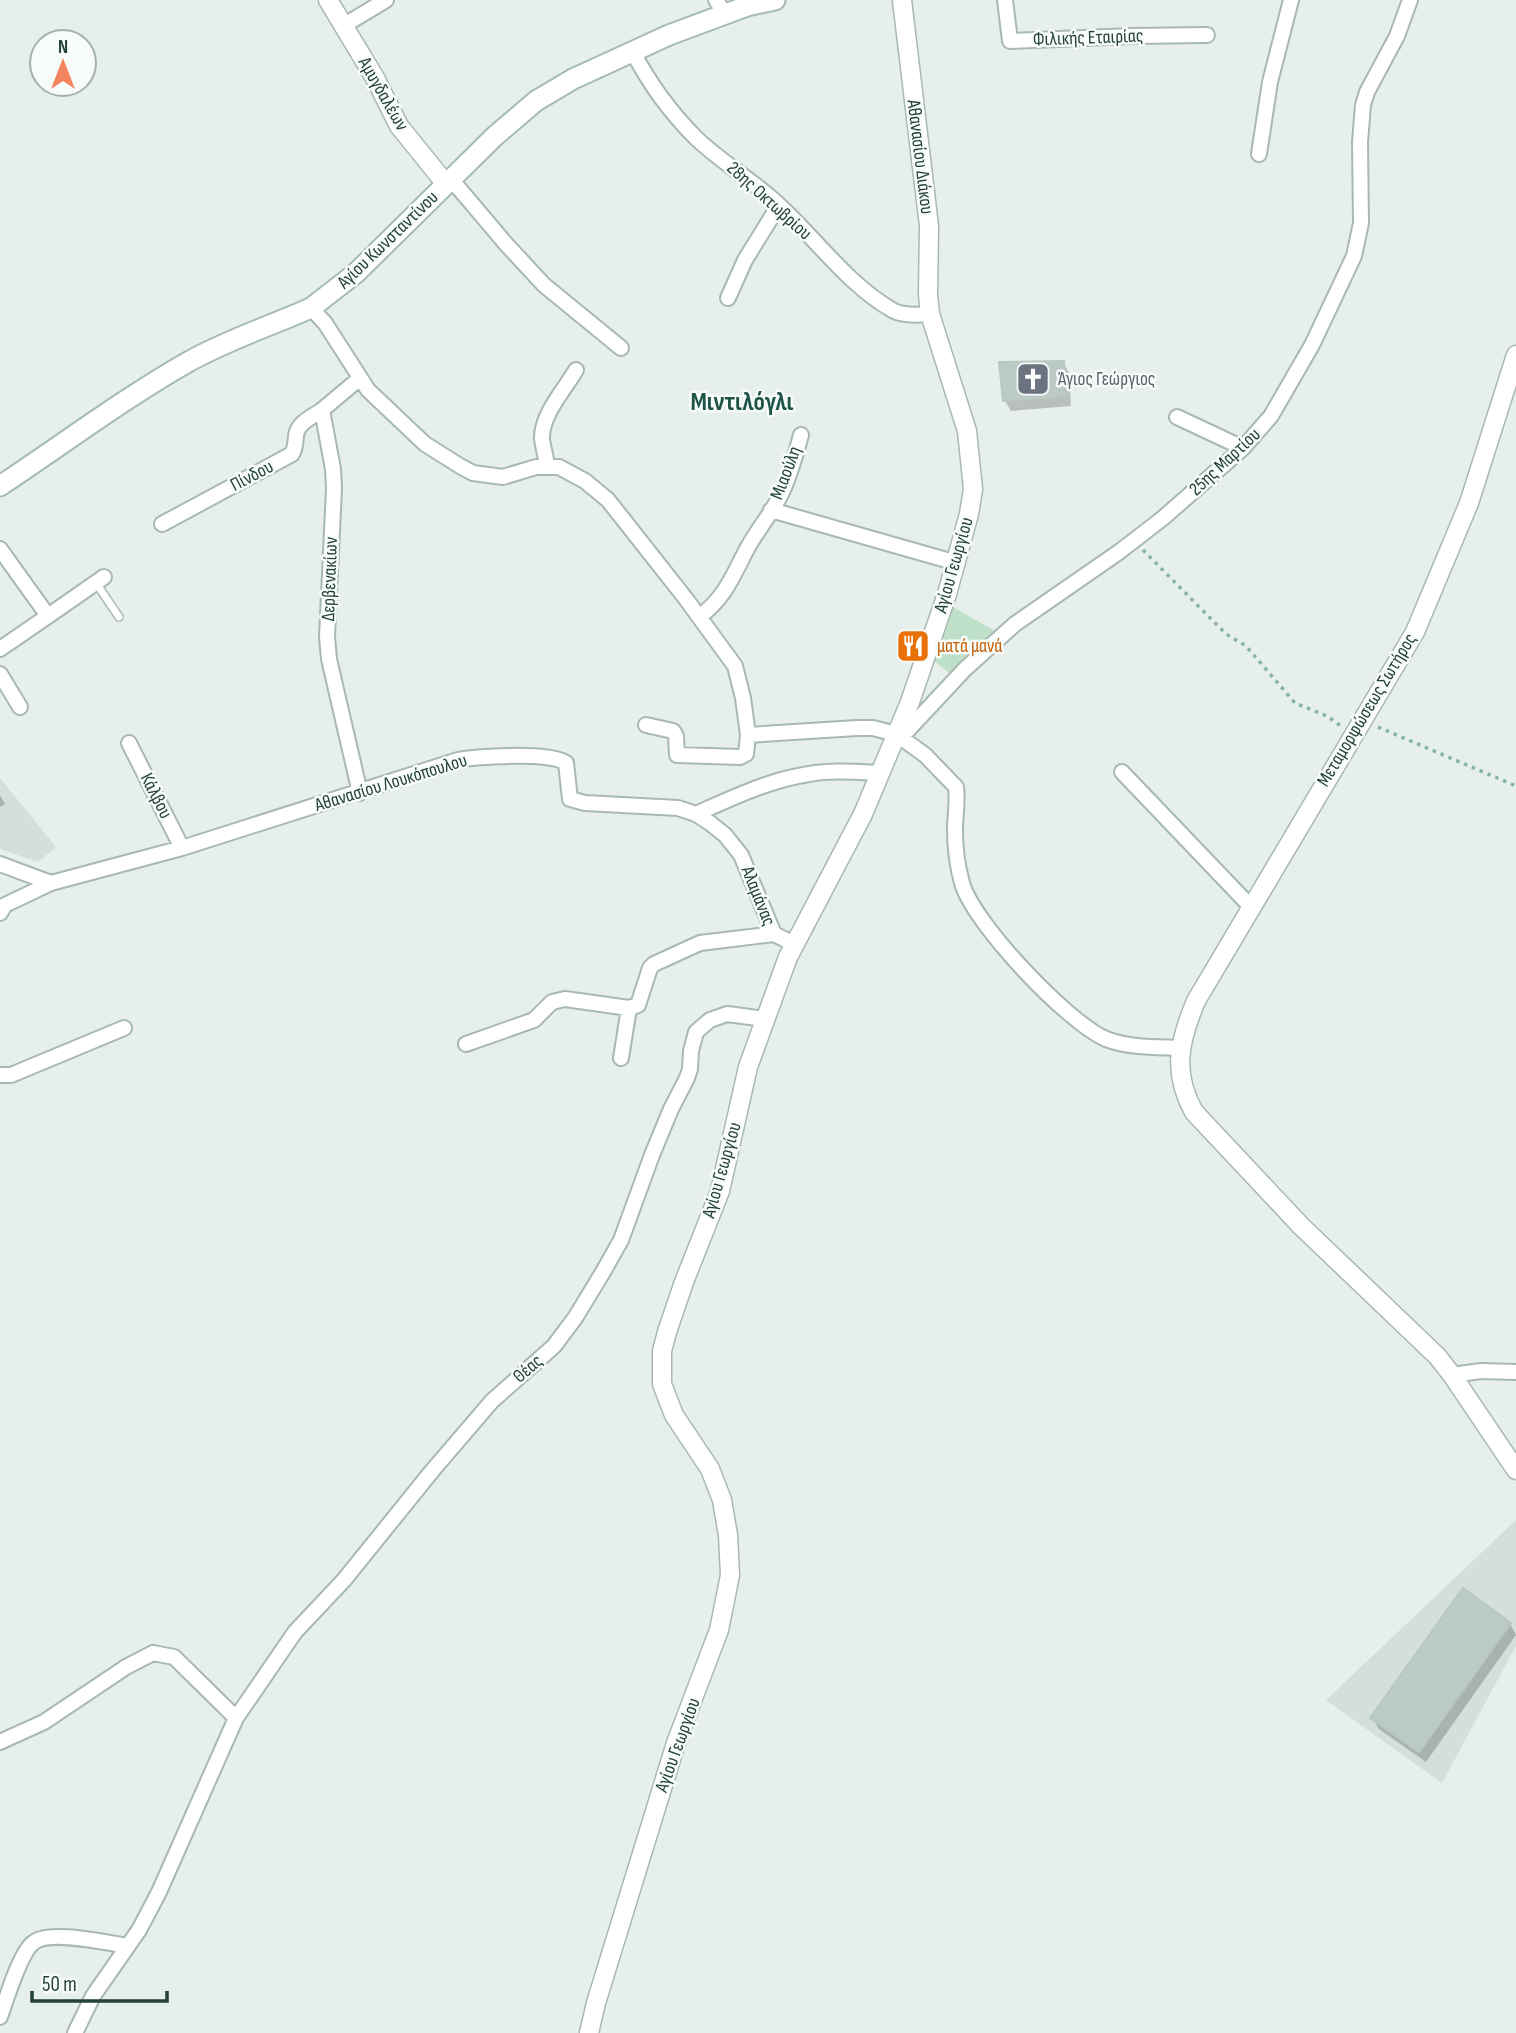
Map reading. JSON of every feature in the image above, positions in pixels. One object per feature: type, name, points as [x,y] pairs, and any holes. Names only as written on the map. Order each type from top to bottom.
[{"type":"main road","name":"Αγίου Κωνσταντίνου","points":[[0,486],[142,390],[190,361],[222,344],[311,308],[356,274],[448,181],[536,101],[573,79],[669,35],[720,7],[775,0]]},
{"type":"street","name":"Αμυγδαλέων","points":[[328,0],[375,78],[399,126],[448,181]]},
{"type":"street","points":[[343,26],[386,0]]},
{"type":"street","name":"Αθανασίου Διάκου","points":[[902,0],[929,226],[930,314]]},
{"type":"street","name":"Φιλικής Εταιρίας","points":[[1005,0],[1010,41],[1207,35]]},
{"type":"street","points":[[1259,154],[1270,82],[1291,0]]},
{"type":"street","name":"25ης Μαρτίου","points":[[896,734],[907,731],[965,669],[1015,624],[1134,541],[1243,448],[1281,402],[1312,345],[1354,256],[1361,223],[1360,153],[1363,105],[1367,92],[1397,36],[1410,0]]},
{"type":"street","name":"28ης Οκτωβρίου","points":[[633,52],[643,72],[662,98],[697,138],[779,205],[847,276],[896,312],[930,314]]},
{"type":"street","points":[[448,181],[544,285],[621,348]]},
{"type":"street","points":[[728,298],[745,260],[779,205]]},
{"type":"street","points":[[311,308],[340,345],[359,379],[425,444],[473,473],[503,477],[536,467],[559,467],[585,481],[608,500],[735,666],[748,735],[746,754],[740,757],[677,755],[676,736],[673,731],[646,725]]},
{"type":"street","name":"Αγίου Γεωργίου","points":[[589,2033],[665,1780],[703,1677],[726,1602],[730,1574],[728,1535],[722,1500],[710,1469],[674,1415],[665,1396],[662,1352],[684,1282],[720,1191],[748,1067],[765,1019],[794,944],[857,825],[896,734],[924,663],[957,563],[969,514],[973,489],[972,466],[958,399],[930,314]]},
{"type":"street","name":"Μεταμορφώσεως Σωτήρος","points":[[1516,355],[1477,481],[1415,632],[1196,1002],[1186,1023],[1180,1048],[1181,1082],[1194,1112],[1252,1177],[1437,1356],[1516,1470]]},
{"type":"street","points":[[547,466],[543,429],[576,370]]},
{"type":"street","points":[[322,410],[359,379]]},
{"type":"street","name":"Πίνδου","points":[[162,524],[292,454],[296,446],[296,433],[303,423],[322,410]]},
{"type":"street","name":"Δερβενακίων","points":[[322,410],[334,488],[327,637],[329,659],[360,793]]},
{"type":"street","points":[[1177,417],[1243,448]]},
{"type":"street","name":"Μιαούλη","points":[[699,617],[717,603],[724,593],[748,546],[771,510],[792,470],[801,435]]},
{"type":"street","points":[[771,510],[957,563]]},
{"type":"street","points":[[0,549],[48,616]]},
{"type":"street","points":[[0,649],[100,580]]},
{"type":"street","points":[[0,674],[20,707]]},
{"type":"street","points":[[748,735],[873,729],[896,734],[925,755],[956,787],[956,859],[972,907],[987,929],[1083,1027],[1107,1040],[1139,1046],[1180,1048]]},
{"type":"street","name":"Κάλβου","points":[[129,743],[182,848]]},
{"type":"street","name":"Αθανασίου Λουκόπουλου","points":[[0,913],[5,905],[51,883],[182,848],[458,760],[481,757],[554,757],[566,763],[568,794],[570,799],[576,802],[678,808],[696,814]]},
{"type":"street","points":[[1122,772],[1251,907]]},
{"type":"street","points":[[696,814],[738,795],[806,774],[880,773]]},
{"type":"street","name":"Αλαμάνας","points":[[696,814],[725,835],[741,855],[774,934],[794,944]]},
{"type":"street","points":[[0,864],[51,883]]},
{"type":"street","points":[[466,1044],[539,1018],[552,1002],[565,999],[629,1008],[638,1005],[650,968],[654,964],[700,943],[774,934]]},
{"type":"street","points":[[621,1058],[629,1008]]},
{"type":"street","name":"Θέας","points":[[75,2033],[93,1996],[128,1946],[159,1892],[236,1718],[295,1632],[344,1580],[492,1401],[554,1346],[575,1318],[621,1240],[661,1132],[687,1079],[696,1032],[710,1020],[727,1014],[765,1019]]},
{"type":"street","points":[[0,1075],[11,1075],[124,1028]]},
{"type":"street","points":[[1452,1375],[1481,1370],[1516,1373]]},
{"type":"street","points":[[0,1742],[44,1722],[126,1667],[153,1653],[174,1657],[236,1718]]},
{"type":"street","points":[[0,2017],[30,1944],[40,1938],[55,1937],[128,1946]]},
{"type":"lane","points":[[100,580],[119,617]]},
{"type":"path","points":[[1134,541],[1226,635],[1246,646],[1295,703],[1327,716],[1354,736]]},
{"type":"path","points":[[1363,720],[1516,786]]},
{"type":"shaded area","points":[[0,778],[56,847],[38,862],[0,849]]},
{"type":"shaded area","points":[[1516,1520],[1516,1646],[1442,1783],[1326,1700]]},
{"type":"green space","points":[[951,606],[997,632],[953,676],[933,660]]},
{"type":"building","name":"Άγιος Γεώργιος","points":[[1064,361],[1065,396],[1003,401],[999,362]]},
{"type":"building","points":[[1463,1588],[1511,1623],[1419,1752],[1370,1718]]},
{"type":"place","name":"Άγιος Γεώργιος","points":[[1033,379]]},
{"type":"place","name":"ματά μανά","points":[[913,646]]},
{"type":"district","name":"Μιντιλόγλι","points":[[742,402]]}]
